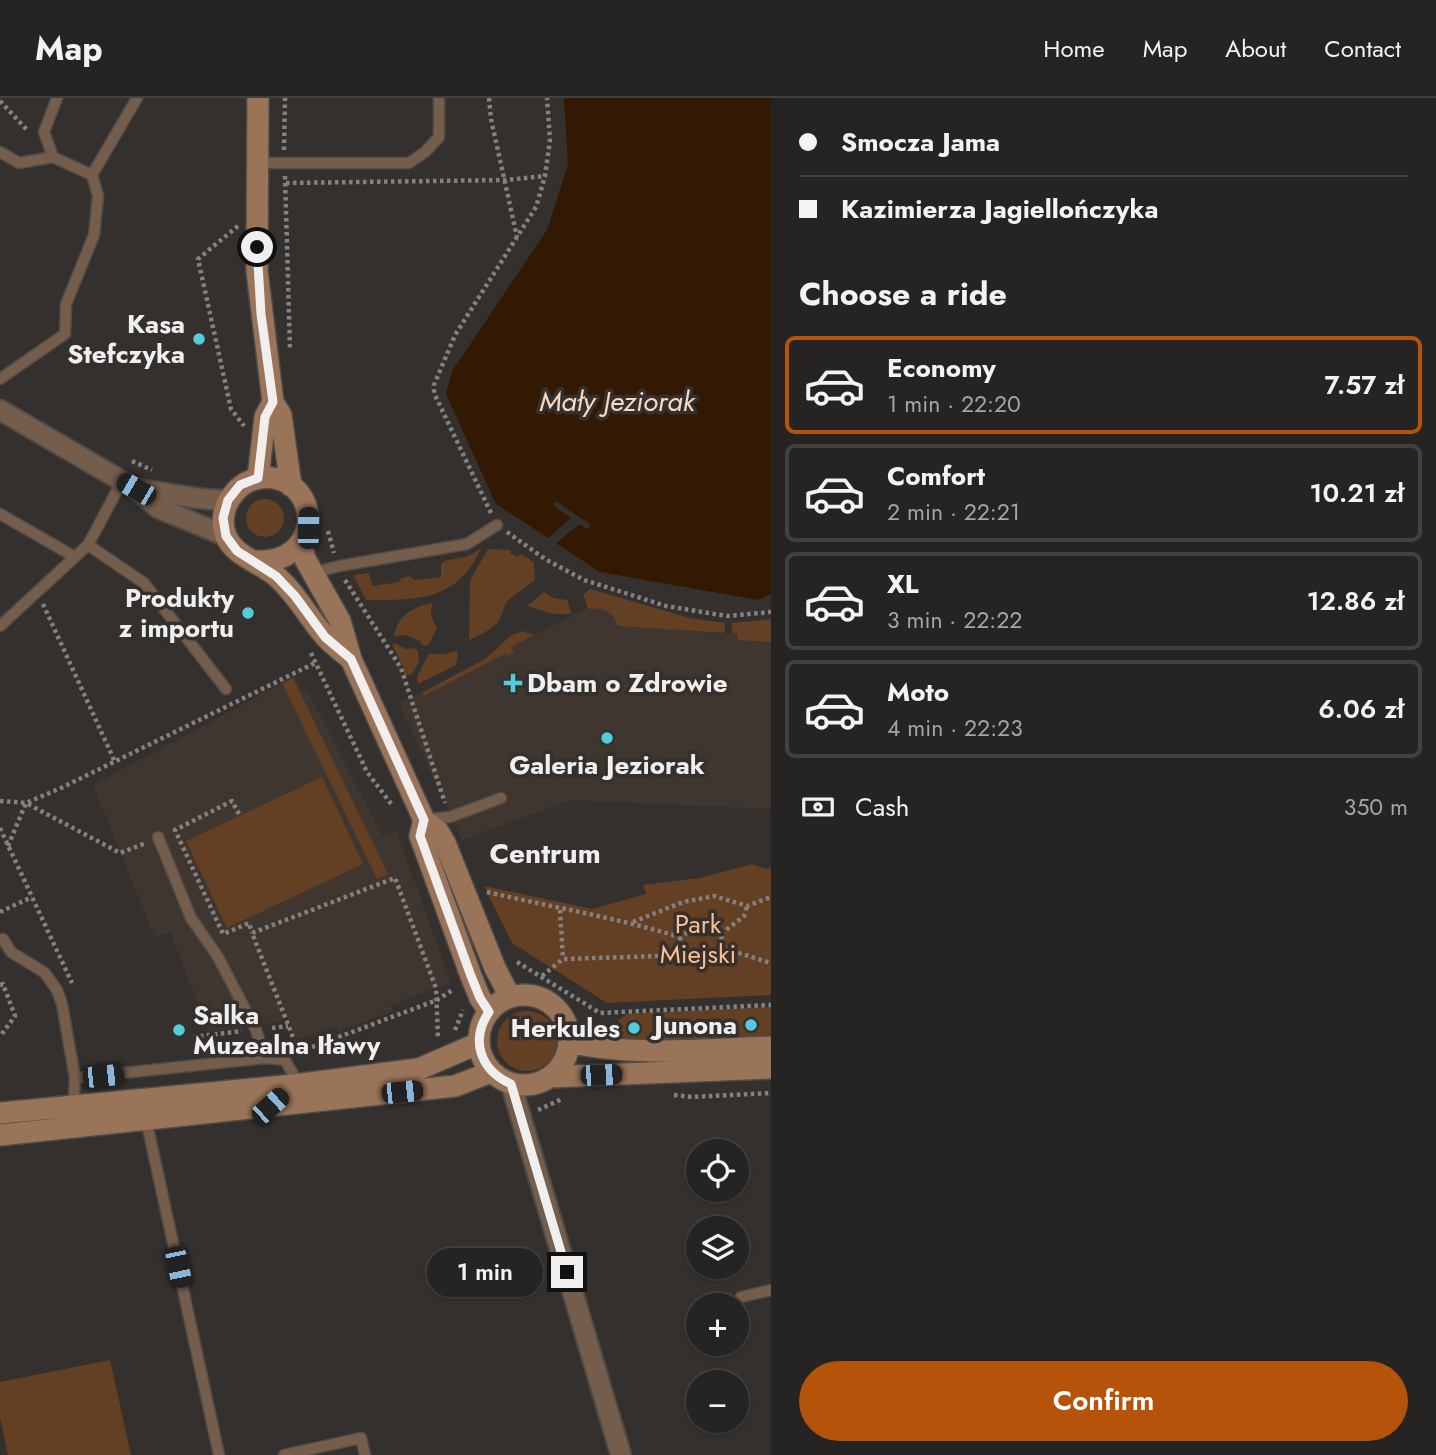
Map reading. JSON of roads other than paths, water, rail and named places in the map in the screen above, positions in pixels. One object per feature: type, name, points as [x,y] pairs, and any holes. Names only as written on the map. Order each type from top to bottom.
[{"type":"main road","points":[[258,98],[257,271],[273,402],[281,415],[291,486]]},
{"type":"main road","points":[[258,478],[265,417],[273,402]]},
{"type":"main road","points":[[253,561],[271,562],[288,556],[301,543],[308,528],[308,512],[302,498],[291,486],[275,479],[258,478],[240,485],[228,500],[223,518],[226,536],[237,551],[276,576],[295,596],[325,637],[351,659]]},
{"type":"main road","points":[[301,543],[305,559],[340,621],[351,659],[424,820],[438,831],[445,844],[495,968],[510,997]]},
{"type":"main road","points":[[424,820],[420,836],[471,976],[489,1012]]},
{"type":"main road","points":[[550,1077],[564,1061],[569,1042],[565,1020],[551,1004],[531,995],[510,997],[489,1012],[483,1021],[479,1043],[485,1063],[491,1072],[511,1084],[532,1085],[550,1077],[771,1068]]},
{"type":"main road","points":[[569,1042],[600,1048],[646,1050],[771,1047]]},
{"type":"main road","points":[[0,1113],[294,1085],[419,1069],[479,1043]]},
{"type":"main road","points":[[0,1135],[456,1086],[491,1072]]},
{"type":"street","points":[[0,410],[129,485],[158,508],[226,536]]},
{"type":"street","points":[[129,485],[211,501],[228,500]]},
{"type":"street","points":[[511,1084],[621,1455]]},
{"type":"lane","points":[[53,157],[44,132],[57,98]]},
{"type":"lane","points":[[0,379],[65,334],[66,304],[94,235],[98,196],[92,175],[137,98]]},
{"type":"lane","points":[[257,163],[409,163],[425,152],[439,137],[439,98]]},
{"type":"lane","points":[[0,152],[19,163],[53,157],[92,175]]},
{"type":"lane","points":[[0,626],[88,545],[129,485]]},
{"type":"lane","points":[[0,514],[75,557]]},
{"type":"lane","points":[[312,573],[467,544],[497,524]]},
{"type":"lane","points":[[88,545],[144,583],[226,689]]},
{"type":"lane","points":[[424,820],[450,817],[501,798]]},
{"type":"lane","points":[[158,837],[191,918],[218,957],[256,1030],[265,1058]]},
{"type":"lane","points":[[3,939],[11,952],[45,973],[57,990],[75,1078],[74,1096],[68,1106]]},
{"type":"lane","points":[[75,1078],[265,1058],[285,1060],[293,1074],[294,1085],[270,1106]]},
{"type":"lane","points":[[146,1119],[219,1455]]},
{"type":"lane","points":[[749,1295],[771,1290]]},
{"type":"lane","points":[[284,1455],[361,1438],[365,1455]]},
{"type":"water","name":"Mały Jeziorak","points":[[564,98],[771,98],[771,594],[758,600],[600,572],[496,504],[446,394],[452,371],[547,230],[568,165]]},
{"type":"place","name":"Kasa Stefczyka","points":[[199,339]]},
{"type":"place","name":"Produkty z importu","points":[[248,613]]},
{"type":"place","name":"Dbam o Zdrowie","points":[[513,683]]},
{"type":"place","name":"Galeria Jeziorak","points":[[607,738]]},
{"type":"place","name":"Junona","points":[[751,1025]]},
{"type":"place","name":"Herkules","points":[[634,1028]]},
{"type":"place","name":"Salka Muzealna Iławy","points":[[179,1030]]},
{"type":"district","name":"Centrum","points":[[545,853]]},
{"type":"park label","name":"Park Miejski","points":[[698,939]]}]
